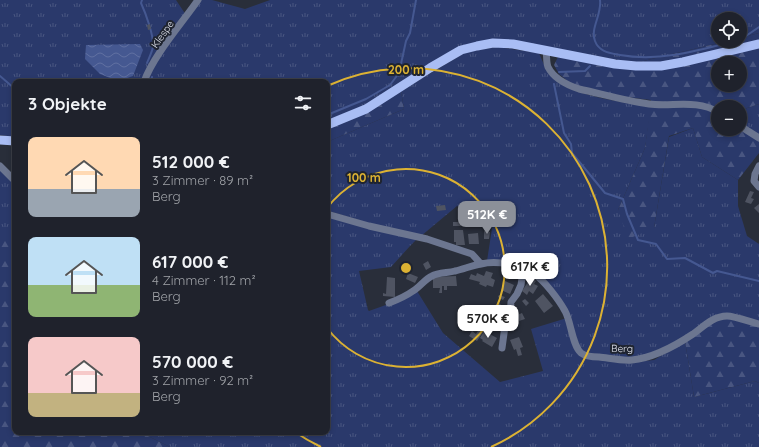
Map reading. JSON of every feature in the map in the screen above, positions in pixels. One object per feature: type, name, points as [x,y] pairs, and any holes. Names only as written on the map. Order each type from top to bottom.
[{"type":"main road","points":[[330,124],[366,109],[461,50],[493,43],[513,44],[615,64],[636,66],[661,66],[759,44]]},
{"type":"main road","points":[[0,140],[12,141]]},
{"type":"street","name":"Klespe","points":[[146,79],[163,48],[198,0]]},
{"type":"street","points":[[546,50],[548,66],[563,83],[575,88],[648,104],[701,105],[711,108]]},
{"type":"street","points":[[747,130],[759,138]]},
{"type":"street","points":[[0,166],[12,178]]},
{"type":"street","points":[[759,166],[755,174],[754,181],[759,187]]},
{"type":"street","points":[[330,215],[369,226],[427,239],[472,254],[481,264]]},
{"type":"street","name":"Berg","points":[[389,303],[414,291],[434,274],[456,271],[481,264],[498,263],[520,268],[535,274],[544,283],[554,294],[565,311],[574,339],[581,353],[586,355],[631,360],[644,358],[659,353],[674,345],[692,335],[711,321],[720,317],[728,316],[759,324]]},
{"type":"street","points":[[502,348],[505,326],[510,320],[511,302],[521,285],[522,278],[520,268]]},
{"type":"green space","points":[[0,0],[176,0],[186,15],[145,79],[12,79],[12,137],[0,135]]},
{"type":"green space","points":[[201,0],[212,0],[245,9],[270,0],[759,0],[759,33],[747,36],[747,12],[711,12],[711,45],[635,63],[585,54],[466,45],[440,57],[399,85],[361,108],[330,120],[330,79],[148,79],[157,60]]},
{"type":"green space","points":[[759,33],[759,104],[747,108],[747,100],[711,100],[711,136],[747,136],[747,133],[759,139],[759,153],[738,180],[702,157],[693,128],[669,136],[654,228],[628,239],[618,210],[645,148],[651,100],[618,96],[574,86],[559,74],[554,65],[558,57],[632,70],[635,63],[711,45],[711,48],[747,48],[747,36]]},
{"type":"green space","points":[[497,47],[539,53],[550,75],[558,82],[569,88],[597,97],[651,107],[645,148],[618,210],[654,228],[669,137],[693,128],[702,157],[738,180],[738,206],[747,236],[759,244],[759,322],[672,344],[638,358],[623,358],[582,352],[571,324],[540,275],[487,261],[493,222],[457,206],[421,236],[394,231],[330,211],[330,141],[404,109],[401,91],[466,52]]},
{"type":"green space","points":[[401,91],[404,109],[330,141],[330,127]]},
{"type":"green space","points":[[759,104],[759,137],[747,129],[747,108]]},
{"type":"green space","points":[[0,168],[12,179],[12,232],[0,232]]},
{"type":"green space","points":[[330,215],[418,238],[391,267],[359,271],[368,310],[369,311],[397,301],[417,291],[443,333],[500,382],[543,371],[531,329],[567,318],[580,354],[634,362],[654,360],[685,341],[694,397],[755,381],[759,383],[759,447],[170,447],[146,435],[330,435],[330,326],[332,325],[330,326]]},
{"type":"green space","points":[[0,232],[12,232],[12,435],[146,435],[170,447],[0,447]]},
{"type":"green space","points":[[728,318],[759,326],[759,383],[755,381],[694,397],[685,341],[713,322]]},
{"type":"water","points":[[140,44],[143,50],[133,76],[124,79],[113,79],[100,74],[85,59],[86,45]]},
{"type":"building","points":[[150,24],[151,29],[148,30],[147,25]]},
{"type":"building","points":[[750,191],[754,192],[751,198],[754,199],[751,204],[745,202]]},
{"type":"building","points":[[759,204],[759,213],[754,208]]},
{"type":"building","points":[[445,205],[446,210],[437,211],[436,206]]},
{"type":"building","points":[[453,222],[463,222],[463,226],[453,226]]},
{"type":"building","points":[[454,230],[463,230],[465,245],[456,245],[456,242],[454,242]]},
{"type":"building","points":[[484,231],[490,232],[489,239],[484,239]]},
{"type":"building","points":[[478,233],[479,244],[469,244],[468,234]]},
{"type":"building","points":[[428,261],[431,267],[426,270],[423,264]]},
{"type":"building","points":[[486,271],[493,273],[491,278],[495,280],[493,287],[487,285],[486,287],[479,284],[480,282],[469,279],[471,274],[476,276],[477,273],[484,276]]},
{"type":"building","points":[[408,273],[418,277],[415,283],[406,279]]},
{"type":"building","points":[[456,276],[457,286],[447,286],[447,290],[444,290],[444,286],[442,286],[442,293],[439,293],[440,288],[433,288],[433,277]]},
{"type":"building","points":[[387,277],[395,278],[395,297],[383,296],[383,293],[386,294]]},
{"type":"building","points":[[533,278],[536,281],[534,284],[538,286],[533,294],[529,291],[527,295],[522,291],[530,279],[532,280]]},
{"type":"building","points":[[505,281],[514,285],[510,294],[501,290]]},
{"type":"building","points":[[543,294],[553,306],[544,313],[535,301]]},
{"type":"building","points":[[499,295],[505,297],[503,300],[498,297]]},
{"type":"building","points":[[525,299],[529,303],[526,306],[522,301]]},
{"type":"building","points":[[498,302],[504,308],[495,317],[491,313]]},
{"type":"building","points":[[522,313],[525,319],[519,321],[517,315]]},
{"type":"building","points":[[481,326],[485,329],[477,341],[469,336],[472,331],[476,334]]},
{"type":"building","points":[[484,331],[497,338],[492,347],[480,338]]},
{"type":"building","points":[[519,337],[523,347],[520,348],[522,355],[518,356],[516,349],[514,350],[510,340]]},
{"type":"waterway","points":[[142,0],[141,3],[153,42],[153,49],[147,63]]},
{"type":"waterway","points":[[330,114],[366,99],[390,85],[399,73],[406,41],[410,33],[416,0]]},
{"type":"waterway","points":[[600,0],[594,36],[599,48],[609,53],[635,57],[649,57],[692,52],[711,47]]},
{"type":"waterway","points":[[747,35],[759,27]]},
{"type":"waterway","points":[[559,72],[585,71],[590,66]]},
{"type":"waterway","points":[[0,76],[12,86]]},
{"type":"waterway","points":[[554,84],[564,133],[571,144],[572,153],[605,193],[623,199],[627,214],[638,240],[656,244],[667,259],[685,258],[713,273],[717,271],[759,281]]}]
